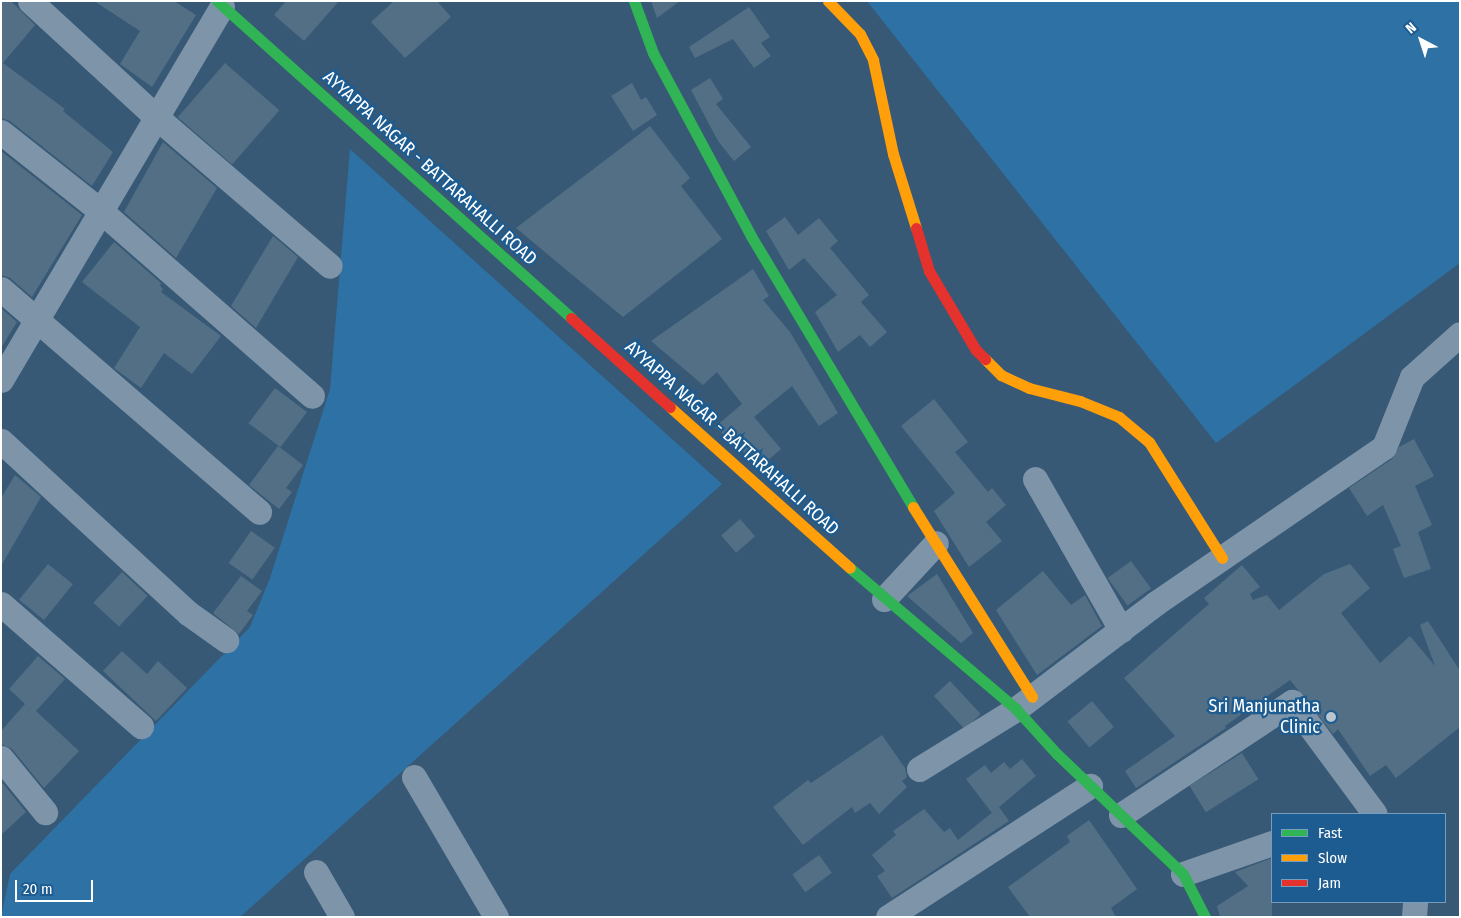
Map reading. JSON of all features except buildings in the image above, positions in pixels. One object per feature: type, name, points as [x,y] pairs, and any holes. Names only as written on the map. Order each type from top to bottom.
[{"type":"street","points":[[30,1],[155,116],[330,266]]},
{"type":"street","points":[[634,1],[654,53],[751,236],[936,543],[1024,703]]},
{"type":"street","points":[[828,1],[860,34],[873,60],[893,154],[928,271],[976,350],[1001,375],[1022,385],[1119,417],[1149,442],[1222,558]]},
{"type":"street","points":[[1,380],[40,319],[219,4]]},
{"type":"street","name":"AYYAPPA NAGAR - BATTARAHALLI ROAD","points":[[219,4],[884,599],[1024,703],[1090,786],[1183,874],[1205,917]]},
{"type":"street","points":[[1,132],[102,212],[312,396]]},
{"type":"street","points":[[1,289],[40,319],[259,512]]},
{"type":"street","points":[[919,768],[1024,703],[1121,630],[1222,558],[1384,448],[1412,377],[1460,334]]},
{"type":"street","points":[[1,441],[188,613],[226,640]]},
{"type":"street","points":[[1034,478],[1121,630]]},
{"type":"street","points":[[884,599],[936,543]]},
{"type":"street","points":[[1,604],[141,726]]},
{"type":"street","points":[[1121,816],[1292,702],[1374,813]]},
{"type":"street","points":[[1,758],[45,812]]},
{"type":"street","points":[[414,777],[496,917]]},
{"type":"street","points":[[888,917],[1090,786]]},
{"type":"street","points":[[1183,874],[1271,843]]},
{"type":"street","points":[[316,872],[342,917]]},
{"type":"street","points":[[1414,917],[1415,903]]},
{"type":"shaded area","points":[[867,1],[1460,1],[1460,263],[1216,443]]},
{"type":"shaded area","points":[[350,149],[722,484],[240,917],[1,917],[10,874],[250,627],[270,578],[330,389]]},
{"type":"traffic: fast","points":[[217,1],[571,318]]},
{"type":"traffic: fast","points":[[634,1],[653,53],[751,236],[913,507]]},
{"type":"traffic: fast","points":[[850,568],[1016,709],[1057,754],[1183,874],[1205,917]]},
{"type":"traffic: slow","points":[[828,1],[860,34],[873,60],[893,154],[916,228]]},
{"type":"traffic: slow","points":[[985,359],[1001,375],[1029,388],[1080,401],[1119,417],[1149,442],[1222,558]]},
{"type":"traffic: slow","points":[[670,407],[850,568]]},
{"type":"traffic: slow","points":[[913,507],[1032,697]]},
{"type":"traffic: jam","points":[[916,228],[929,271],[976,350],[985,359]]},
{"type":"traffic: jam","points":[[571,318],[670,407]]},
{"type":"place","name":"Sri Manjunatha Clinic","points":[[1331,717]]}]
